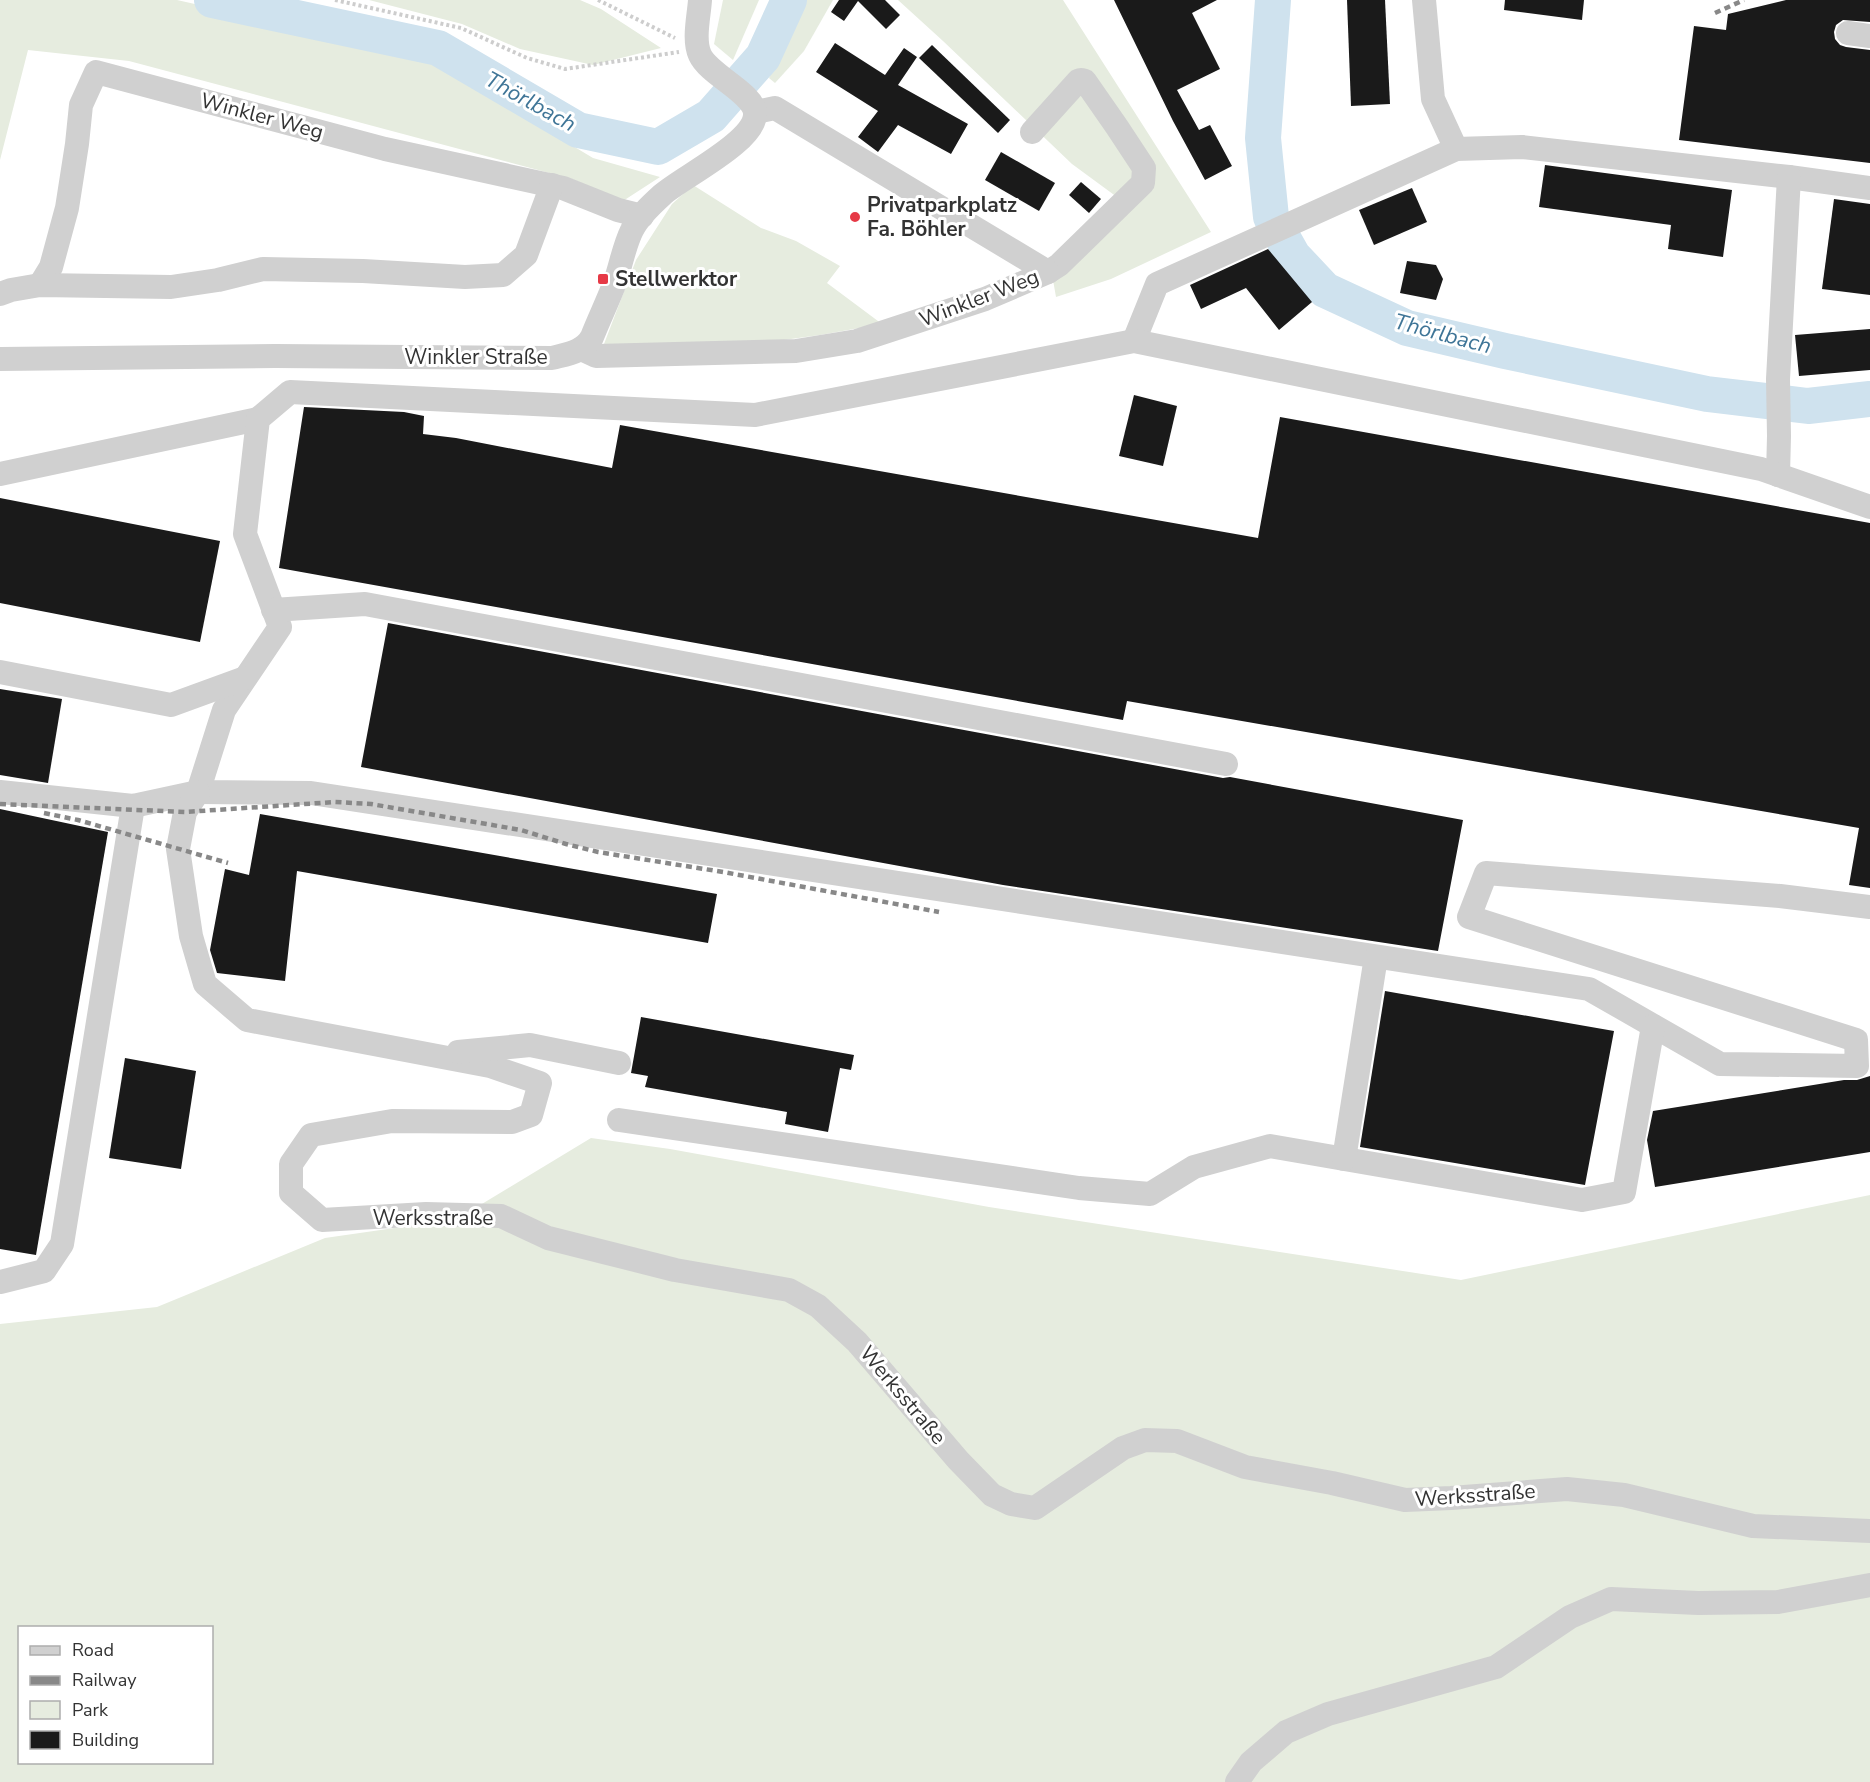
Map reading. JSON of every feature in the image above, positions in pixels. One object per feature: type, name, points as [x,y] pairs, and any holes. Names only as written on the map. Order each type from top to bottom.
[{"type":"street","points":[[580,350],[588,345],[592,337],[615,283],[632,230],[642,216],[663,194],[735,145],[755,121],[753,106],[710,68],[691,46],[700,0]]},
{"type":"street","points":[[1424,0],[1433,99],[1456,149]]},
{"type":"street","name":"Winkler Weg","points":[[40,285],[51,267],[67,208],[78,144],[81,105],[96,72],[385,149],[552,185],[618,210],[642,216]]},
{"type":"street","points":[[1032,132],[1078,81],[1085,81],[1145,172],[1143,183],[1059,265],[1048,272]]},
{"type":"street","name":"Winkler Weg","points":[[753,106],[775,108],[1048,272]]},
{"type":"street","points":[[1134,341],[1156,284],[1456,149],[1522,147],[1870,188]]},
{"type":"street","points":[[1778,475],[1778,379],[1789,177]]},
{"type":"street","points":[[0,294],[40,285],[171,287],[218,280],[263,269],[363,271],[465,277],[503,275],[526,255],[552,185]]},
{"type":"street","name":"Winkler Weg","points":[[580,350],[596,356],[806,350],[857,341],[910,324],[985,299],[1048,272]]},
{"type":"street","points":[[0,474],[258,419],[290,392],[755,415],[1134,341],[1761,469],[1870,507]]},
{"type":"street","name":"Winkler Straße","points":[[0,360],[275,356],[552,358],[580,350]]},
{"type":"street","points":[[258,419],[244,534],[280,627],[224,710],[198,792],[185,812],[178,849],[191,936],[205,984],[247,1020],[429,1054],[530,1045],[619,1063]]},
{"type":"street","points":[[273,610],[365,604],[1226,764]]},
{"type":"street","points":[[0,672],[171,705],[245,678]]},
{"type":"street","points":[[0,792],[133,806],[198,792],[311,794],[1589,989],[1720,1064],[1857,1066],[1856,1040],[1469,917],[1486,873],[1768,895],[1870,907]]},
{"type":"street","points":[[0,1282],[44,1271],[62,1244],[133,806]]},
{"type":"street","points":[[1344,1159],[1376,957]]},
{"type":"street","points":[[619,1120],[1079,1188],[1150,1194],[1194,1167],[1270,1146],[1582,1200],[1624,1192],[1653,1026]]},
{"type":"street","name":"Werksstraße","points":[[429,1054],[490,1066],[540,1083],[531,1115],[512,1122],[392,1121],[311,1135],[291,1164],[291,1193],[322,1220],[426,1214],[501,1216],[549,1238],[675,1270],[789,1290],[818,1306],[857,1342],[958,1460],[992,1495],[1011,1504],[1035,1508],[1069,1486],[1101,1461],[1124,1448],[1145,1440],[1177,1441],[1245,1467],[1332,1483],[1405,1500],[1567,1489],[1624,1495],[1753,1526],[1870,1531]]},
{"type":"street","points":[[1237,1782],[1251,1762],[1286,1732],[1328,1714],[1496,1667],[1570,1617],[1611,1599],[1698,1603],[1778,1602],[1870,1585]]},
{"type":"path","points":[[335,0],[460,28],[526,58],[565,69],[691,46]]},
{"type":"path","points":[[598,0],[691,46]]},
{"type":"green space","points":[[0,0],[177,0],[412,53],[511,99],[558,137],[593,158],[660,177],[623,201],[572,179],[129,61],[28,50],[0,160]]},
{"type":"green space","points":[[369,0],[580,0],[601,9],[661,48],[593,65],[520,49],[462,24]]},
{"type":"green space","points":[[723,0],[759,0],[733,60],[714,44]]},
{"type":"green space","points":[[805,0],[833,0],[804,51],[775,83],[769,78]]},
{"type":"green space","points":[[898,0],[1063,0],[1211,232],[1111,279],[1056,297],[1053,280],[1121,200],[1072,164]]},
{"type":"green space","points":[[693,185],[761,228],[796,241],[840,266],[827,283],[882,324],[747,345],[604,344],[636,260],[672,204]]},
{"type":"green space","points":[[591,1138],[670,1149],[989,1207],[1461,1280],[1870,1195],[1870,1782],[0,1782],[0,1324],[157,1307],[325,1238],[457,1219]]},
{"type":"building","points":[[839,0],[885,0],[900,15],[886,29],[858,1],[844,21],[831,12]]},
{"type":"building","points":[[1114,0],[1217,0],[1192,13],[1220,69],[1177,90],[1199,130],[1210,125],[1232,166],[1205,180],[1173,121]]},
{"type":"building","points":[[1347,0],[1385,0],[1390,104],[1351,106]]},
{"type":"building","points":[[1505,0],[1584,0],[1582,20],[1504,10]]},
{"type":"building","points":[[1786,0],[1870,0],[1870,22],[1843,20],[1836,25],[1834,32],[1835,39],[1840,45],[1870,50],[1870,163],[1679,140],[1694,26],[1726,30],[1728,14]]},
{"type":"building","points":[[835,43],[885,75],[904,48],[917,57],[898,85],[968,124],[951,154],[898,125],[878,152],[858,137],[878,111],[816,72]]},
{"type":"building","points":[[932,45],[1010,120],[998,133],[919,58]]},
{"type":"building","points":[[1001,152],[1055,183],[1039,211],[985,180]]},
{"type":"building","points":[[1545,165],[1732,190],[1723,257],[1668,249],[1671,225],[1539,207]]},
{"type":"building","points":[[1081,182],[1101,199],[1089,213],[1069,195]]},
{"type":"building","points":[[1412,188],[1427,222],[1374,245],[1359,210]]},
{"type":"building","points":[[1834,199],[1870,204],[1870,295],[1822,289]]},
{"type":"building","points":[[1268,249],[1312,302],[1279,330],[1246,288],[1201,309],[1190,285]]},
{"type":"building","points":[[1407,261],[1436,265],[1443,279],[1436,300],[1400,293]]},
{"type":"building","points":[[1870,329],[1870,370],[1799,376],[1795,335]]},
{"type":"building","points":[[1134,395],[1177,406],[1163,466],[1119,456]]},
{"type":"building","points":[[304,407],[404,412],[424,416],[423,434],[456,438],[612,468],[620,425],[1258,538],[1280,417],[1870,523],[1870,888],[1849,885],[1859,828],[1127,701],[1123,720],[279,568]]},
{"type":"building","points":[[0,498],[220,541],[200,642],[0,603]]},
{"type":"building","points":[[388,623],[1223,778],[1230,777],[1463,820],[1438,951],[1003,885],[361,767]]},
{"type":"building","points":[[0,689],[62,699],[48,783],[0,775]]},
{"type":"building","points":[[0,809],[108,832],[36,1255],[0,1249]]},
{"type":"building","points":[[260,814],[717,894],[708,943],[297,871],[285,981],[217,973],[210,950],[225,869],[249,875]]},
{"type":"building","points":[[1385,991],[1614,1031],[1585,1185],[1360,1147]]},
{"type":"building","points":[[641,1017],[854,1055],[851,1070],[840,1068],[828,1132],[785,1124],[787,1112],[645,1087],[648,1076],[631,1073]]},
{"type":"building","points":[[125,1058],[196,1071],[181,1169],[109,1158]]},
{"type":"building","points":[[1870,1076],[1870,1152],[1655,1187],[1647,1140],[1653,1111],[1844,1080],[1857,1080]]},
{"type":"waterway","name":"Thörlbach","points":[[212,0],[438,48],[578,130],[658,147],[711,116],[763,57],[789,0]]},
{"type":"waterway","name":"Thörlbach","points":[[1273,0],[1263,138],[1271,217],[1293,256],[1325,290],[1407,328],[1707,394],[1808,406],[1870,399]]},
{"type":"railway","points":[[1715,13],[1744,0]]},
{"type":"railway","points":[[0,804],[185,812],[335,802],[371,804],[521,830],[598,852],[723,872],[939,912]]},
{"type":"railway","points":[[44,813],[78,820],[228,863]]},
{"type":"place","name":"Privatparkplatz Fa. Böhler","points":[[855,217]]},
{"type":"place","name":"Stellwerktor","points":[[603,279]]}]
